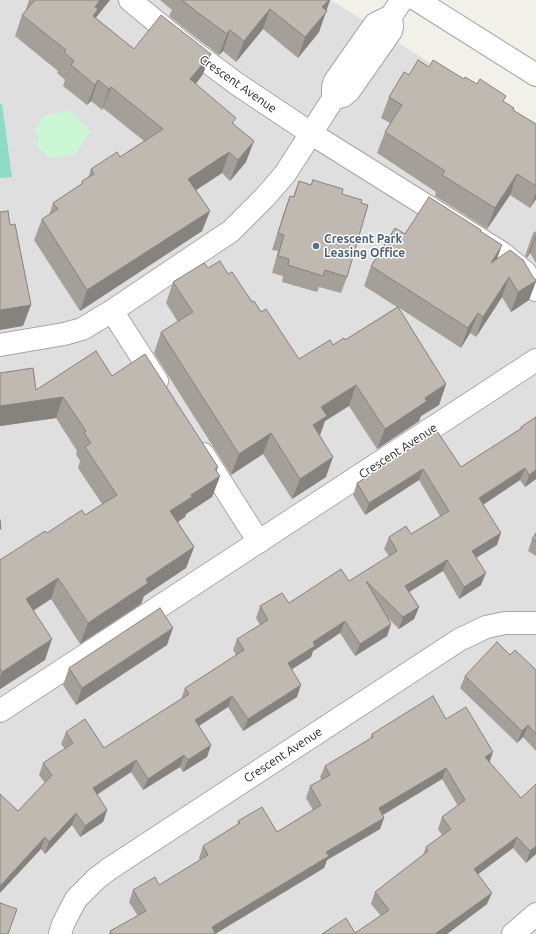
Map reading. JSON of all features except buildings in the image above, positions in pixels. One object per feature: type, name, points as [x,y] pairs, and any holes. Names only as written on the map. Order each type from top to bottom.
[{"type":"street","name":"Crescent Avenue","points":[[130,0],[209,64],[237,84],[312,134],[502,253],[525,272],[536,290]]},
{"type":"street","points":[[417,0],[536,75]]},
{"type":"street","points":[[0,345],[73,332],[91,325],[231,231],[280,180],[312,134],[333,99],[333,87],[335,81],[375,24],[396,8]]},
{"type":"street","points":[[112,311],[167,397]]},
{"type":"street","name":"Crescent Avenue","points":[[0,711],[536,360]]},
{"type":"street","points":[[192,436],[259,542]]},
{"type":"street","name":"Crescent Avenue","points":[[60,934],[69,911],[84,890],[109,869],[162,834],[459,640],[486,628],[505,623],[536,623]]},
{"type":"street","points":[[513,934],[536,914]]},
{"type":"shaded area","points":[[0,0],[331,0],[536,130],[536,934],[0,934]]},
{"type":"green space","points":[[0,104],[2,104],[12,177],[0,178]]},
{"type":"green space","points":[[71,111],[90,131],[75,155],[49,158],[34,143],[39,141],[37,133],[33,133],[44,115]]},
{"type":"place","name":"Crescent Park Leasing Office","points":[[316,246]]}]
